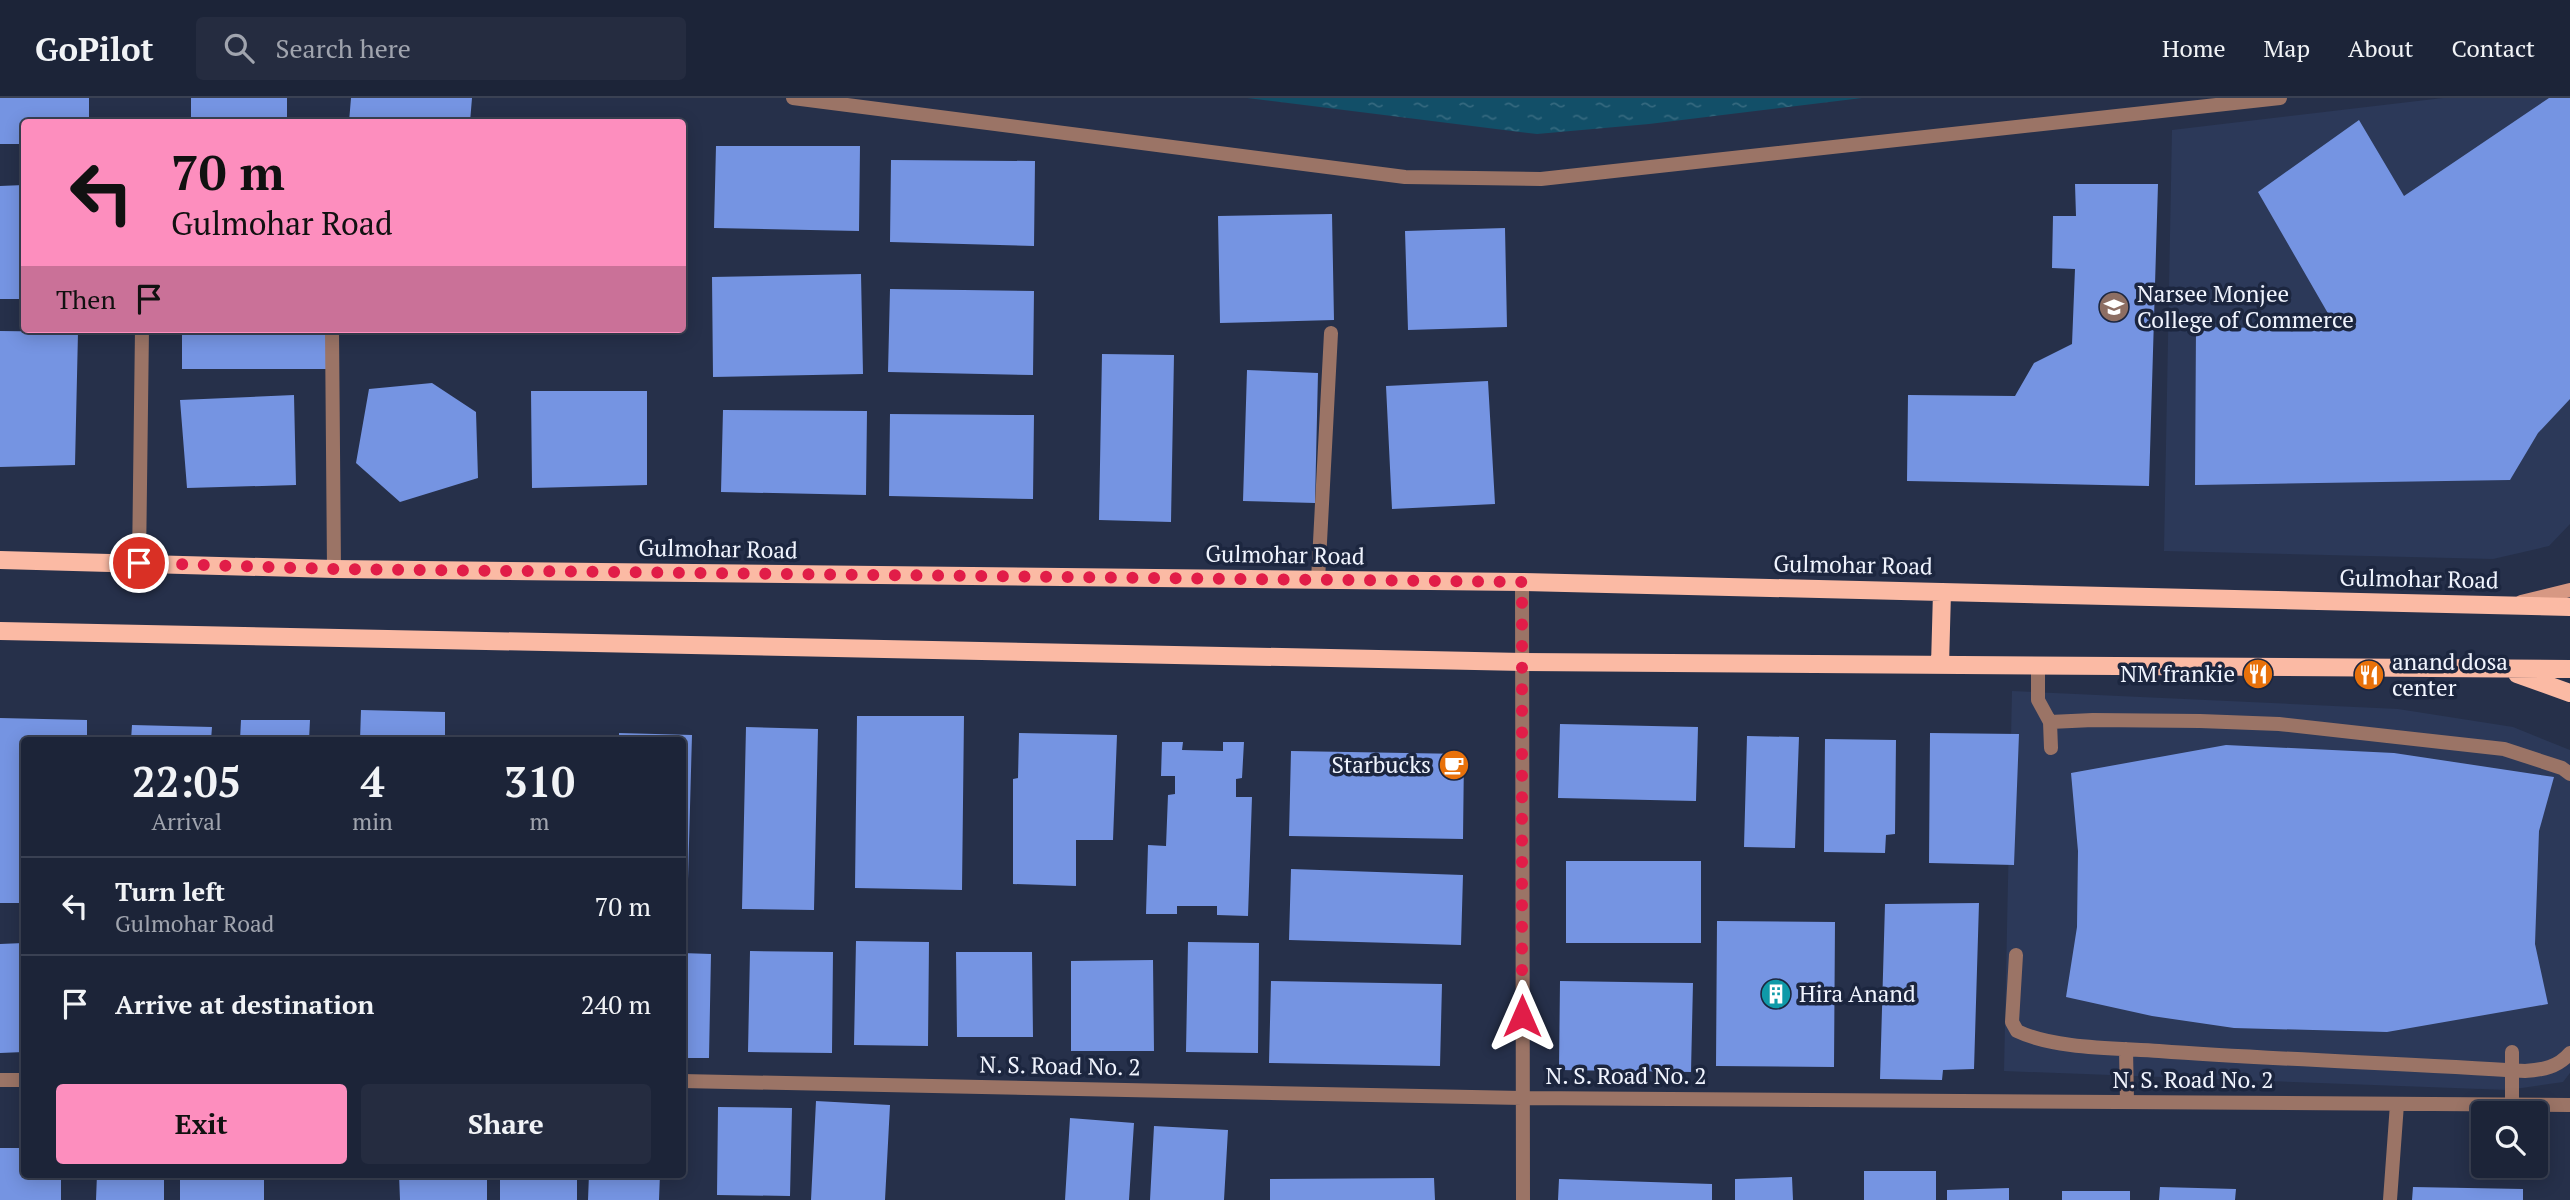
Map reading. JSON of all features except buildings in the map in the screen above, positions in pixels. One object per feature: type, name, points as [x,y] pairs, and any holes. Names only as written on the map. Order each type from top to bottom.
[{"type":"main road","name":"Gulmohar Road","points":[[0,560],[334,569],[1522,582],[2570,607]]},
{"type":"main road","points":[[2506,605],[2570,590]]},
{"type":"main road","points":[[1940,665],[1942,592]]},
{"type":"main road","points":[[0,631],[1523,662],[2570,669]]},
{"type":"main road","points":[[2503,669],[2570,693]]},
{"type":"street","points":[[793,98],[1405,177],[1541,179],[2280,98]]},
{"type":"street","points":[[139,563],[142,333]]},
{"type":"street","points":[[332,333],[334,569]]},
{"type":"street","points":[[1318,580],[1331,333]]},
{"type":"street","points":[[1522,582],[1523,1200]]},
{"type":"street","points":[[2038,666],[2038,700],[2050,722],[2051,748]]},
{"type":"street","points":[[2050,722],[2186,721],[2279,724],[2504,749],[2562,768],[2570,774]]},
{"type":"street","points":[[2016,956],[2011,1022],[2017,1031],[2043,1040],[2231,1057],[2536,1071],[2562,1062],[2570,1053]]},
{"type":"street","points":[[2126,1049],[2127,1102]]},
{"type":"street","points":[[2512,1052],[2512,1101]]},
{"type":"street","points":[[0,1080],[21,1080]]},
{"type":"street","name":"N. S. Road No. 2","points":[[686,1082],[1522,1098],[2471,1105]]},
{"type":"street","points":[[2390,1200],[2396,1104]]},
{"type":"street","name":"N. S. Road No. 2","points":[[2548,1105],[2570,1105]]},
{"type":"shaded area","points":[[2443,98],[2570,98],[2570,524],[2549,546],[2493,559],[2164,551],[2172,130]]},
{"type":"shaded area","points":[[2012,691],[2398,709],[2513,727],[2570,750],[2570,1073],[2563,1082],[2508,1090],[2004,1071]]},
{"type":"water","points":[[1247,98],[1862,98],[1649,124],[1537,134]]},
{"type":"place","name":"Narsee Monjee College of Commerce","points":[[2114,307]]},
{"type":"place","name":"NM frankie","points":[[2258,674]]},
{"type":"place","name":"anand dosa center","points":[[2369,675]]},
{"type":"place","name":"Starbucks","points":[[1454,765]]},
{"type":"place","name":"Hira Anand","points":[[1776,994]]},
{"type":"route","points":[[139,563],[334,569],[1522,582],[1522,1016]]}]
